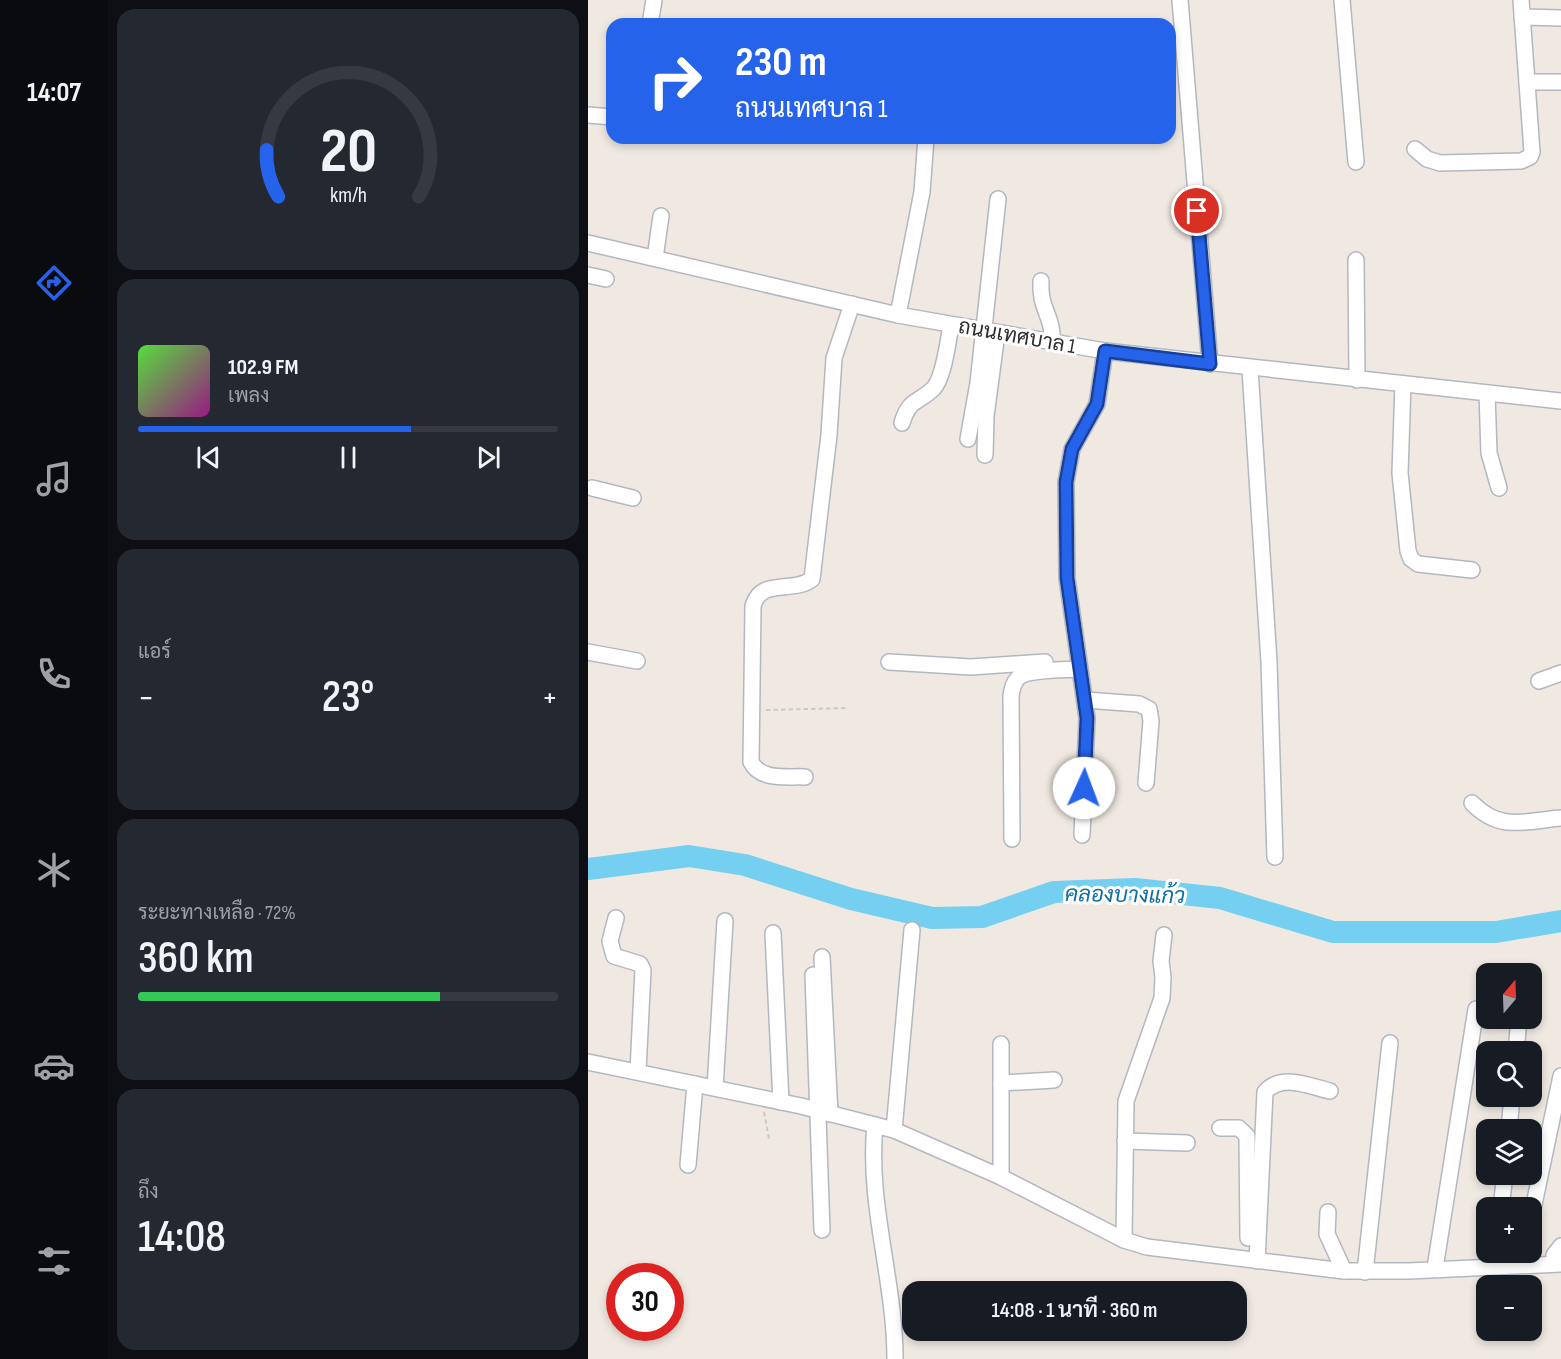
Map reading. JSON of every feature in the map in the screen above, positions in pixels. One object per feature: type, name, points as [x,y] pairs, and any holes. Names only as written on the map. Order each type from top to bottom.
[{"type":"street","points":[[652,18],[654,0]]},
{"type":"street","points":[[1180,0],[1210,364]]},
{"type":"street","points":[[1342,0],[1356,162]]},
{"type":"street","points":[[1415,149],[1427,159],[1440,163],[1527,160],[1532,152],[1521,0]]},
{"type":"street","points":[[1522,17],[1561,18]]},
{"type":"street","points":[[1527,82],[1561,82]]},
{"type":"street","points":[[588,115],[606,116]]},
{"type":"street","points":[[898,315],[922,192],[926,144]]},
{"type":"street","points":[[985,455],[998,199]]},
{"type":"street","points":[[655,258],[661,216]]},
{"type":"street","name":"ถนนเทศบาล 1","points":[[588,243],[898,315],[1105,351],[1250,369],[1561,401]]},
{"type":"street","points":[[1356,260],[1357,380]]},
{"type":"street","points":[[588,274],[606,279]]},
{"type":"street","points":[[1041,281],[1040,297],[1051,322],[1052,342]]},
{"type":"street","points":[[805,777],[769,776],[754,768],[751,762],[753,606],[756,596],[765,589],[806,584],[812,579],[828,446],[834,358],[852,304]]},
{"type":"street","points":[[902,423],[911,403],[934,388],[945,357],[951,325]]},
{"type":"street","points":[[968,439],[990,332]]},
{"type":"street","points":[[1082,835],[1087,718],[1066,567],[1066,482],[1072,449],[1097,404],[1105,351]]},
{"type":"street","points":[[1250,369],[1269,662],[1275,856]]},
{"type":"street","points":[[1403,384],[1400,473],[1407,551],[1418,564],[1472,570]]},
{"type":"street","points":[[1487,393],[1489,453],[1499,488]]},
{"type":"street","points":[[592,488],[633,498]]},
{"type":"street","points":[[588,652],[637,661]]},
{"type":"street","points":[[889,662],[971,667],[1079,665]]},
{"type":"street","points":[[1012,839],[1011,696],[1014,683],[1020,675],[1079,665]]},
{"type":"street","points":[[1539,681],[1561,673]]},
{"type":"street","points":[[1086,700],[1140,704],[1149,709],[1151,721],[1146,783]]},
{"type":"street","points":[[1472,803],[1485,817],[1502,823],[1561,818]]},
{"type":"street","points":[[616,918],[611,950],[614,956],[640,964],[643,970],[638,1071]]},
{"type":"street","points":[[715,1088],[725,921]]},
{"type":"street","points":[[894,1130],[912,930]]},
{"type":"street","points":[[773,933],[781,1102]]},
{"type":"street","points":[[1124,1240],[1126,1101],[1129,1086],[1162,998],[1161,961],[1164,935]]},
{"type":"street","points":[[822,957],[824,1112],[822,1230]]},
{"type":"street","points":[[813,975],[824,1112]]},
{"type":"street","points":[[1435,1268],[1476,1009]]},
{"type":"street","points":[[1365,1272],[1390,1042]]},
{"type":"street","points":[[1001,1044],[1001,1177]]},
{"type":"street","points":[[588,1062],[781,1102],[894,1130],[1001,1177],[1124,1240],[1147,1247],[1365,1272],[1435,1268],[1476,1262]]},
{"type":"street","points":[[1536,1197],[1561,1076]]},
{"type":"street","points":[[1001,1083],[1054,1080]]},
{"type":"street","points":[[1252,1260],[1264,1092],[1272,1083],[1281,1081],[1330,1091]]},
{"type":"street","points":[[688,1165],[695,1084]]},
{"type":"street","points":[[875,1125],[873,1177],[895,1321],[895,1359]]},
{"type":"street","points":[[1220,1128],[1239,1128],[1247,1136],[1252,1260]]},
{"type":"street","points":[[1125,1141],[1187,1143]]},
{"type":"street","points":[[1328,1212],[1327,1234],[1344,1271]]},
{"type":"street","points":[[1542,1261],[1557,1264],[1554,1255],[1561,1246]]},
{"type":"path","points":[[752,711],[847,708]]},
{"type":"path","points":[[761,1098],[769,1139]]},
{"type":"waterway","name":"คลองบางแก้ว","points":[[588,869],[689,856],[745,865],[851,899],[932,918],[982,917],[1054,892],[1135,889],[1220,898],[1333,932],[1496,932],[1561,921]]},
{"type":"route","points":[[1084,788],[1086,700],[1065,557],[1068,466],[1078,437],[1094,415],[1105,351],[1210,364],[1197,211]]}]
